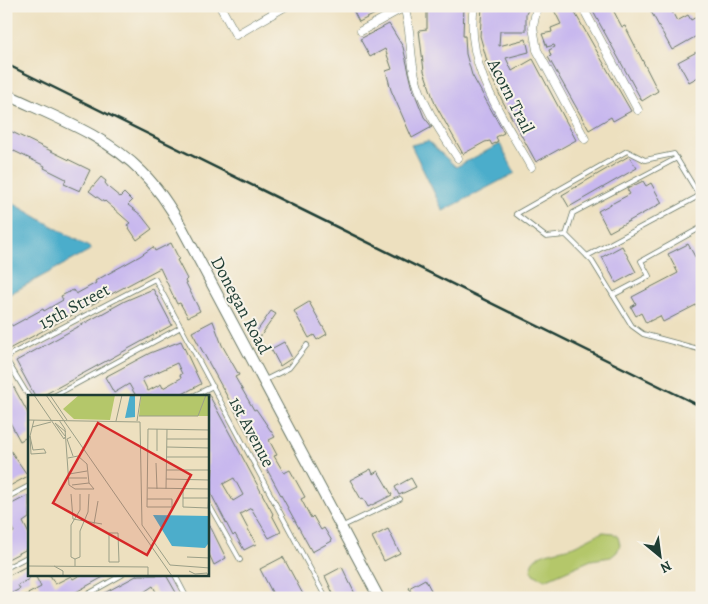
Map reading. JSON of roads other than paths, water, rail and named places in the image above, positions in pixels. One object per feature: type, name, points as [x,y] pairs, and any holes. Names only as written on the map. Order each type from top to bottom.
[{"type":"street","points":[[220,6],[236,35],[286,6]]},
{"type":"street","name":"Acorn Trail","points":[[474,6],[472,40],[479,69],[531,167]]},
{"type":"street","points":[[537,6],[533,27],[537,50],[585,139]]},
{"type":"street","points":[[582,6],[638,110]]},
{"type":"street","points":[[360,31],[405,7],[410,27],[414,74],[419,89],[432,118],[458,158]]},
{"type":"street","name":"Donegan Road","points":[[6,94],[103,142],[142,171],[172,210],[379,598]]},
{"type":"lane","points":[[587,256],[700,198],[674,154],[645,160],[627,151],[516,214],[546,236],[566,235],[587,256],[632,326],[643,334],[702,350]]},
{"type":"lane","points":[[566,235],[574,214],[677,158]]},
{"type":"lane","points":[[613,295],[649,276],[641,261],[702,227]]},
{"type":"lane","name":"1st Avenue","points":[[155,279],[326,598]]},
{"type":"lane","name":"15th Street","points":[[28,395],[6,359],[13,353],[155,279]]},
{"type":"lane","points":[[56,395],[181,327]]},
{"type":"lane","points":[[263,381],[289,368],[307,345]]},
{"type":"lane","points":[[195,395],[213,386]]},
{"type":"lane","points":[[6,498],[28,487]]},
{"type":"lane","points":[[341,526],[400,499]]},
{"type":"lane","points":[[209,506],[240,560]]},
{"type":"lane","points":[[6,568],[28,557]]},
{"type":"lane","points":[[82,598],[120,576]]},
{"type":"lane","points":[[176,576],[187,598]]},
{"type":"water","points":[[428,141],[456,167],[500,144],[515,173],[443,211],[411,145]]},
{"type":"water","points":[[6,199],[92,249],[6,296]]},
{"type":"railway","points":[[6,64],[702,407]]}]
